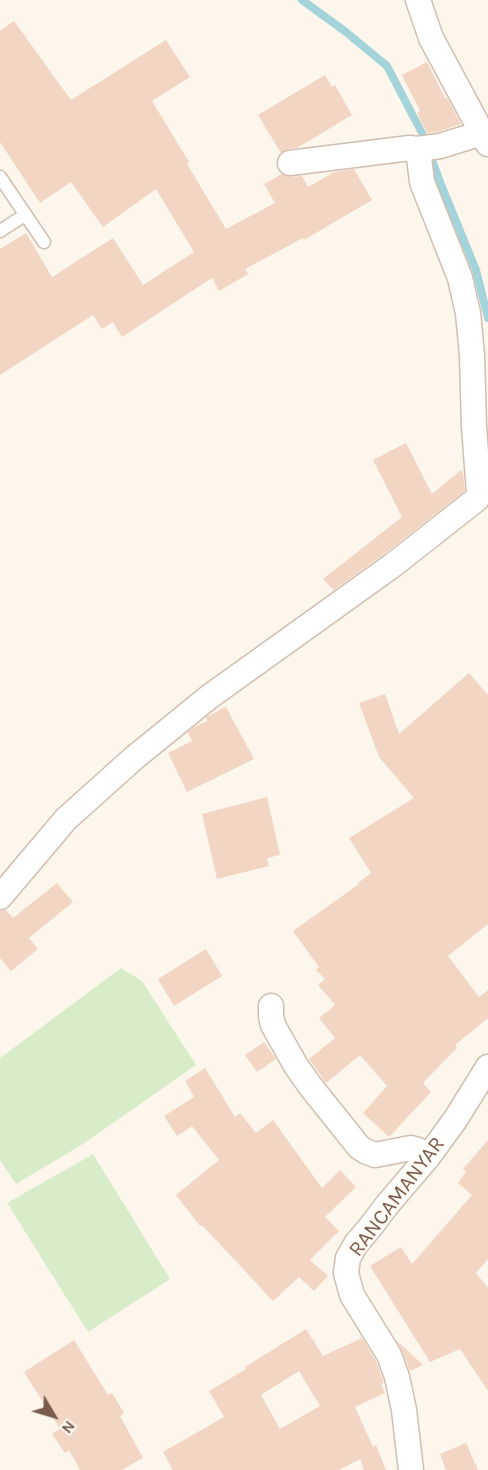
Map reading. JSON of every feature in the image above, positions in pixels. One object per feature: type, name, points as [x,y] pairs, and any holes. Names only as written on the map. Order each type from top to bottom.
[{"type":"street","points":[[290,163],[438,145],[486,136],[431,38],[418,0]]},
{"type":"street","points":[[0,897],[66,819],[134,758],[209,697],[393,565],[477,499],[479,489],[468,313],[460,278],[422,182],[438,145]]},
{"type":"street","points":[[270,1006],[273,1025],[296,1066],[359,1147],[375,1155],[411,1148],[418,1149],[428,1157]]},
{"type":"street","name":"RANCAMANYAR","points":[[411,1470],[404,1410],[397,1377],[389,1355],[352,1295],[346,1273],[348,1258],[356,1244],[428,1157],[455,1120],[488,1067]]},
{"type":"lane","points":[[0,177],[44,242]]},
{"type":"lane","points":[[0,231],[25,214]]},
{"type":"green space","points":[[121,968],[142,981],[196,1065],[83,1144],[16,1184],[0,1160],[0,1058]]},
{"type":"green space","points":[[93,1154],[170,1279],[88,1332],[7,1203]]},
{"type":"building","points":[[14,21],[71,100],[166,40],[190,77],[152,101],[226,229],[275,203],[264,184],[282,174],[291,177],[302,176],[308,187],[334,172],[354,169],[372,200],[304,240],[303,238],[245,269],[248,274],[219,291],[212,278],[122,337],[113,322],[102,329],[93,315],[0,375],[0,249],[26,233],[52,277],[113,238],[143,285],[194,252],[156,189],[103,227],[71,182],[40,203],[0,142],[0,31]]},
{"type":"building","points":[[427,62],[461,124],[427,133],[417,113],[420,111],[402,75]]},
{"type":"building","points":[[325,75],[332,87],[335,85],[352,115],[297,148],[281,153],[258,115]]},
{"type":"building","points":[[406,443],[432,494],[461,470],[465,491],[334,590],[323,579],[402,517],[373,460]]},
{"type":"building","points":[[469,673],[488,695],[488,924],[448,956],[479,997],[488,990],[488,1018],[455,1045],[457,1048],[423,1083],[431,1092],[389,1137],[363,1113],[387,1086],[360,1055],[326,1083],[309,1059],[335,1038],[319,1018],[335,1005],[318,985],[325,979],[316,970],[319,967],[293,931],[371,873],[349,838],[414,798],[379,757],[359,703],[385,694],[399,734]]},
{"type":"building","points":[[226,707],[254,759],[187,792],[168,753],[192,741],[188,732],[207,721],[206,717]]},
{"type":"building","points":[[267,797],[280,855],[267,858],[269,866],[217,879],[202,814]]},
{"type":"building","points":[[57,883],[73,902],[29,938],[38,949],[11,971],[0,958],[0,911],[6,910],[13,918]]},
{"type":"building","points":[[206,949],[222,976],[174,1006],[158,979]]},
{"type":"building","points":[[264,1042],[276,1059],[257,1072],[245,1055]]},
{"type":"building","points":[[205,1068],[235,1117],[240,1113],[256,1133],[273,1120],[322,1188],[340,1170],[356,1187],[325,1217],[339,1231],[310,1260],[328,1276],[314,1291],[299,1277],[273,1301],[202,1225],[200,1226],[176,1195],[219,1160],[192,1126],[177,1136],[164,1116],[194,1097],[185,1081]]},
{"type":"building","points":[[488,1140],[488,1259],[476,1273],[488,1288],[488,1391],[460,1349],[430,1362],[370,1266],[401,1247],[412,1264],[472,1195],[458,1183],[466,1172],[463,1169]]},
{"type":"building","points":[[306,1329],[323,1356],[362,1338],[376,1361],[385,1393],[355,1407],[373,1447],[376,1445],[386,1470],[364,1470],[360,1459],[339,1470],[173,1470],[163,1452],[224,1417],[209,1391],[246,1369],[245,1367]],"holes":[[[299,1371],[320,1406],[280,1429],[261,1395]]]},
{"type":"building","points":[[74,1340],[108,1395],[112,1393],[124,1413],[120,1416],[143,1458],[122,1470],[80,1470],[69,1450],[65,1453],[52,1434],[60,1429],[24,1372]]},
{"type":"building","points":[[396,1340],[423,1365],[410,1371]]},
{"type":"building","points":[[466,1443],[478,1470],[446,1470],[440,1454]]},
{"type":"waterway","points":[[302,0],[387,66],[423,135],[476,270],[488,318]]}]
